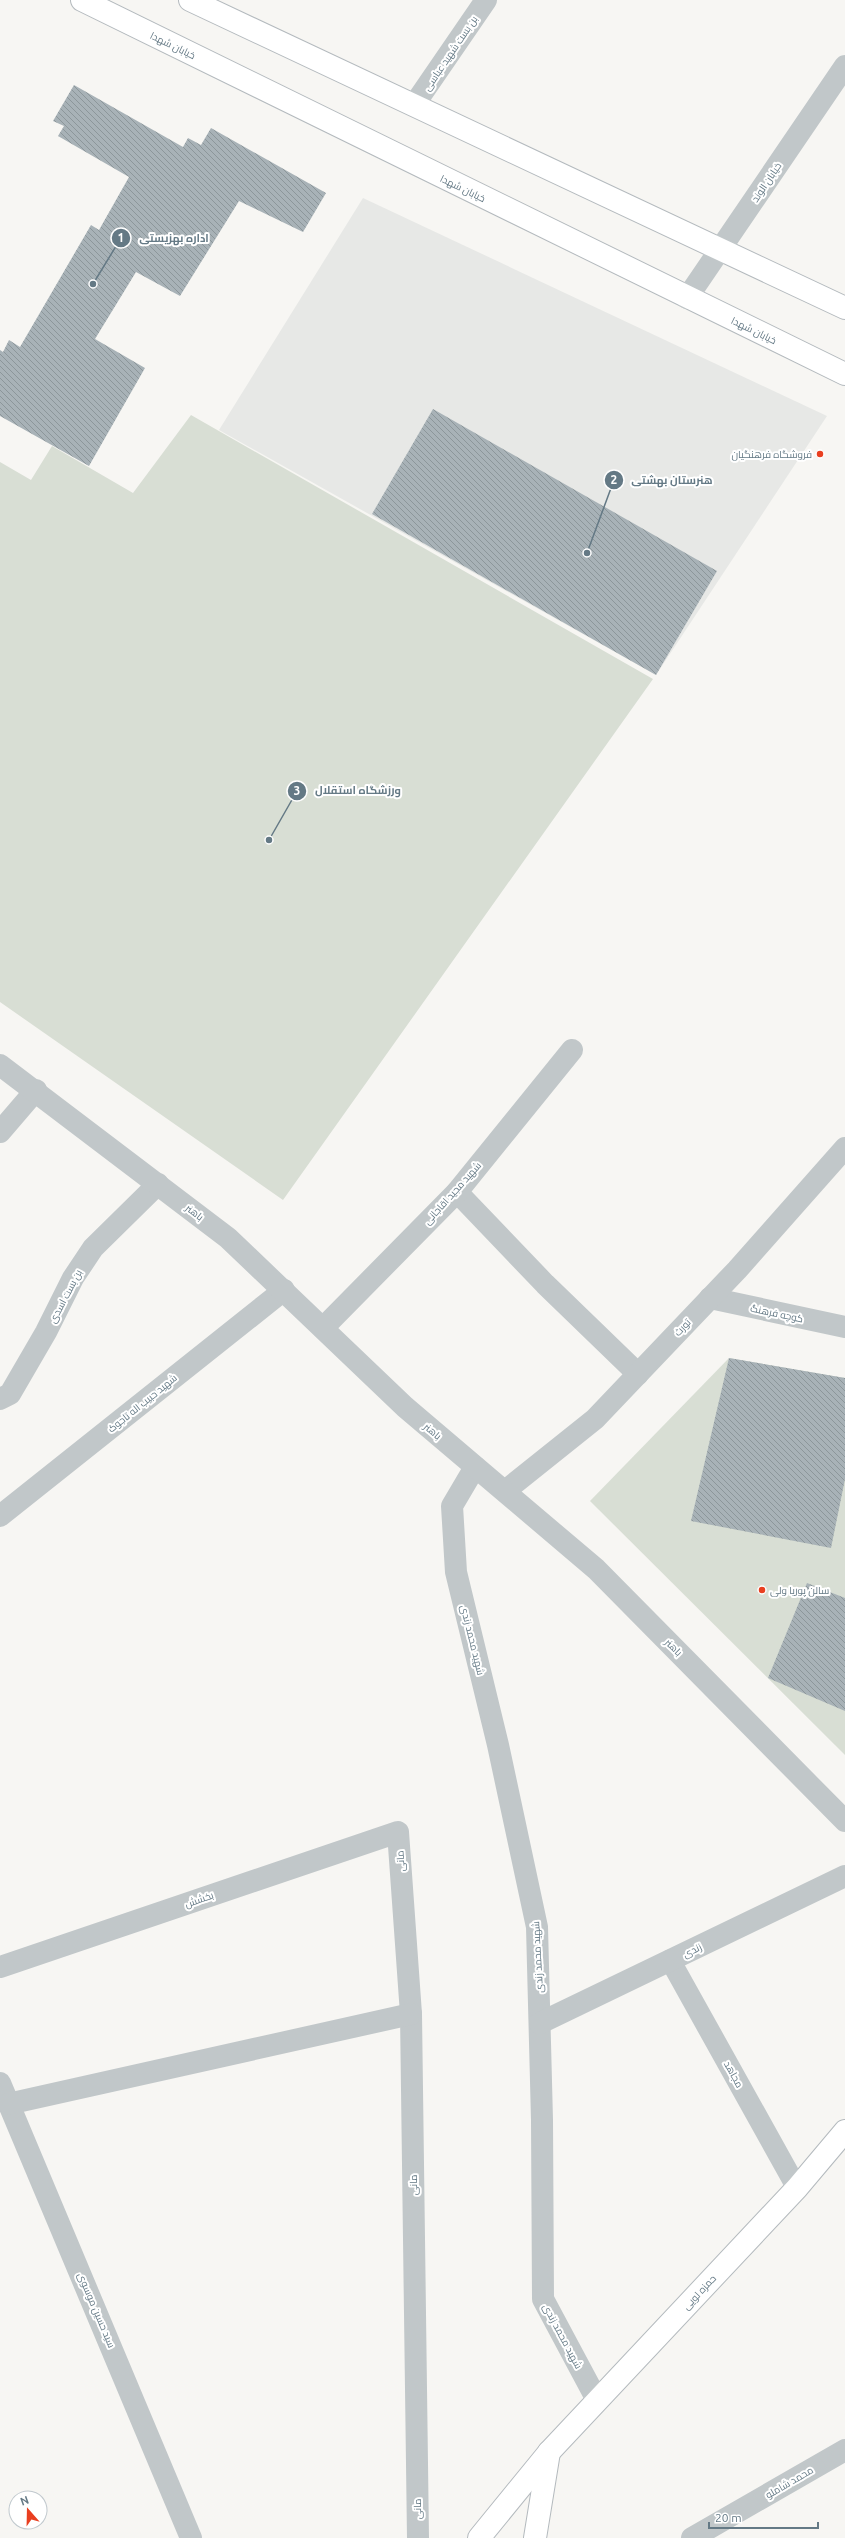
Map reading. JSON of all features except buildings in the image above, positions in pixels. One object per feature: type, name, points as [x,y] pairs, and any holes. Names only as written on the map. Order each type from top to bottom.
[{"type":"main road","name":"خیابان شهدا","points":[[82,0],[845,374]]},
{"type":"main road","points":[[190,0],[845,308]]},
{"type":"main road","name":"حمزه لویی","points":[[479,2538],[550,2451],[797,2188],[845,2131]]},
{"type":"main road","points":[[535,2538],[550,2451]]},
{"type":"street","name":"بن بست شهید عباسی","points":[[414,105],[486,0]]},
{"type":"street","name":"خیابان الوند","points":[[688,298],[845,66]]},
{"type":"street","name":"شهید مجید اقاجانی","points":[[323,1328],[457,1192],[572,1050]]},
{"type":"street","name":"باهنر","points":[[0,1065],[36,1090],[228,1238],[405,1407],[596,1569],[845,1821]]},
{"type":"street","points":[[0,1132],[36,1090]]},
{"type":"street","name":"تورث","points":[[504,1491],[595,1419],[710,1298],[845,1148]]},
{"type":"street","name":"بن بست اسدی","points":[[0,1399],[10,1394],[46,1332],[73,1278],[93,1248],[158,1184]]},
{"type":"street","points":[[457,1192],[545,1284],[638,1374]]},
{"type":"street","name":"شهید حبیب اله تاجوک","points":[[0,1516],[284,1290]]},
{"type":"street","name":"کوچه فرهنگ","points":[[710,1298],[845,1327]]},
{"type":"street","name":"شهید محمد زندی","points":[[475,1467],[452,1506],[456,1572],[498,1745],[537,1927],[540,2022],[543,2299],[597,2400]]},
{"type":"street","name":"بخشش","points":[[0,1967],[398,1832]]},
{"type":"street","name":"مانی","points":[[398,1832],[411,2014],[418,2538]]},
{"type":"street","name":"زندی","points":[[540,2022],[845,1876]]},
{"type":"street","points":[[8,2104],[411,2014]]},
{"type":"street","name":"سید حسین موسوی","points":[[0,2083],[117,2357],[191,2538]]},
{"type":"street","name":"محمد شاملو","points":[[692,2538],[845,2450]]},
{"type":"lane","name":"مجاهد","points":[[670,1960],[797,2188]]},
{"type":"shaded area","points":[[363,198],[827,416],[656,675],[219,430]]},
{"type":"shaded area","points":[[191,415],[653,679],[283,1200],[0,1002],[0,462],[31,480],[52,446],[133,493]]},
{"type":"shaded area","name":"سالن پوریا ولی","points":[[729,1358],[845,1378],[845,1755],[590,1501]]},
{"type":"place","name":"اداره بهزیستی","points":[[93,284]]},
{"type":"place","name":"فروشگاه فرهنگیان","points":[[820,454]]},
{"type":"place","name":"هنرستان بهشتی","points":[[587,553]]},
{"type":"place","name":"ورزشگاه استقلال","points":[[269,840]]},
{"type":"place","name":"سالن پوریا ولی","points":[[762,1590]]}]
